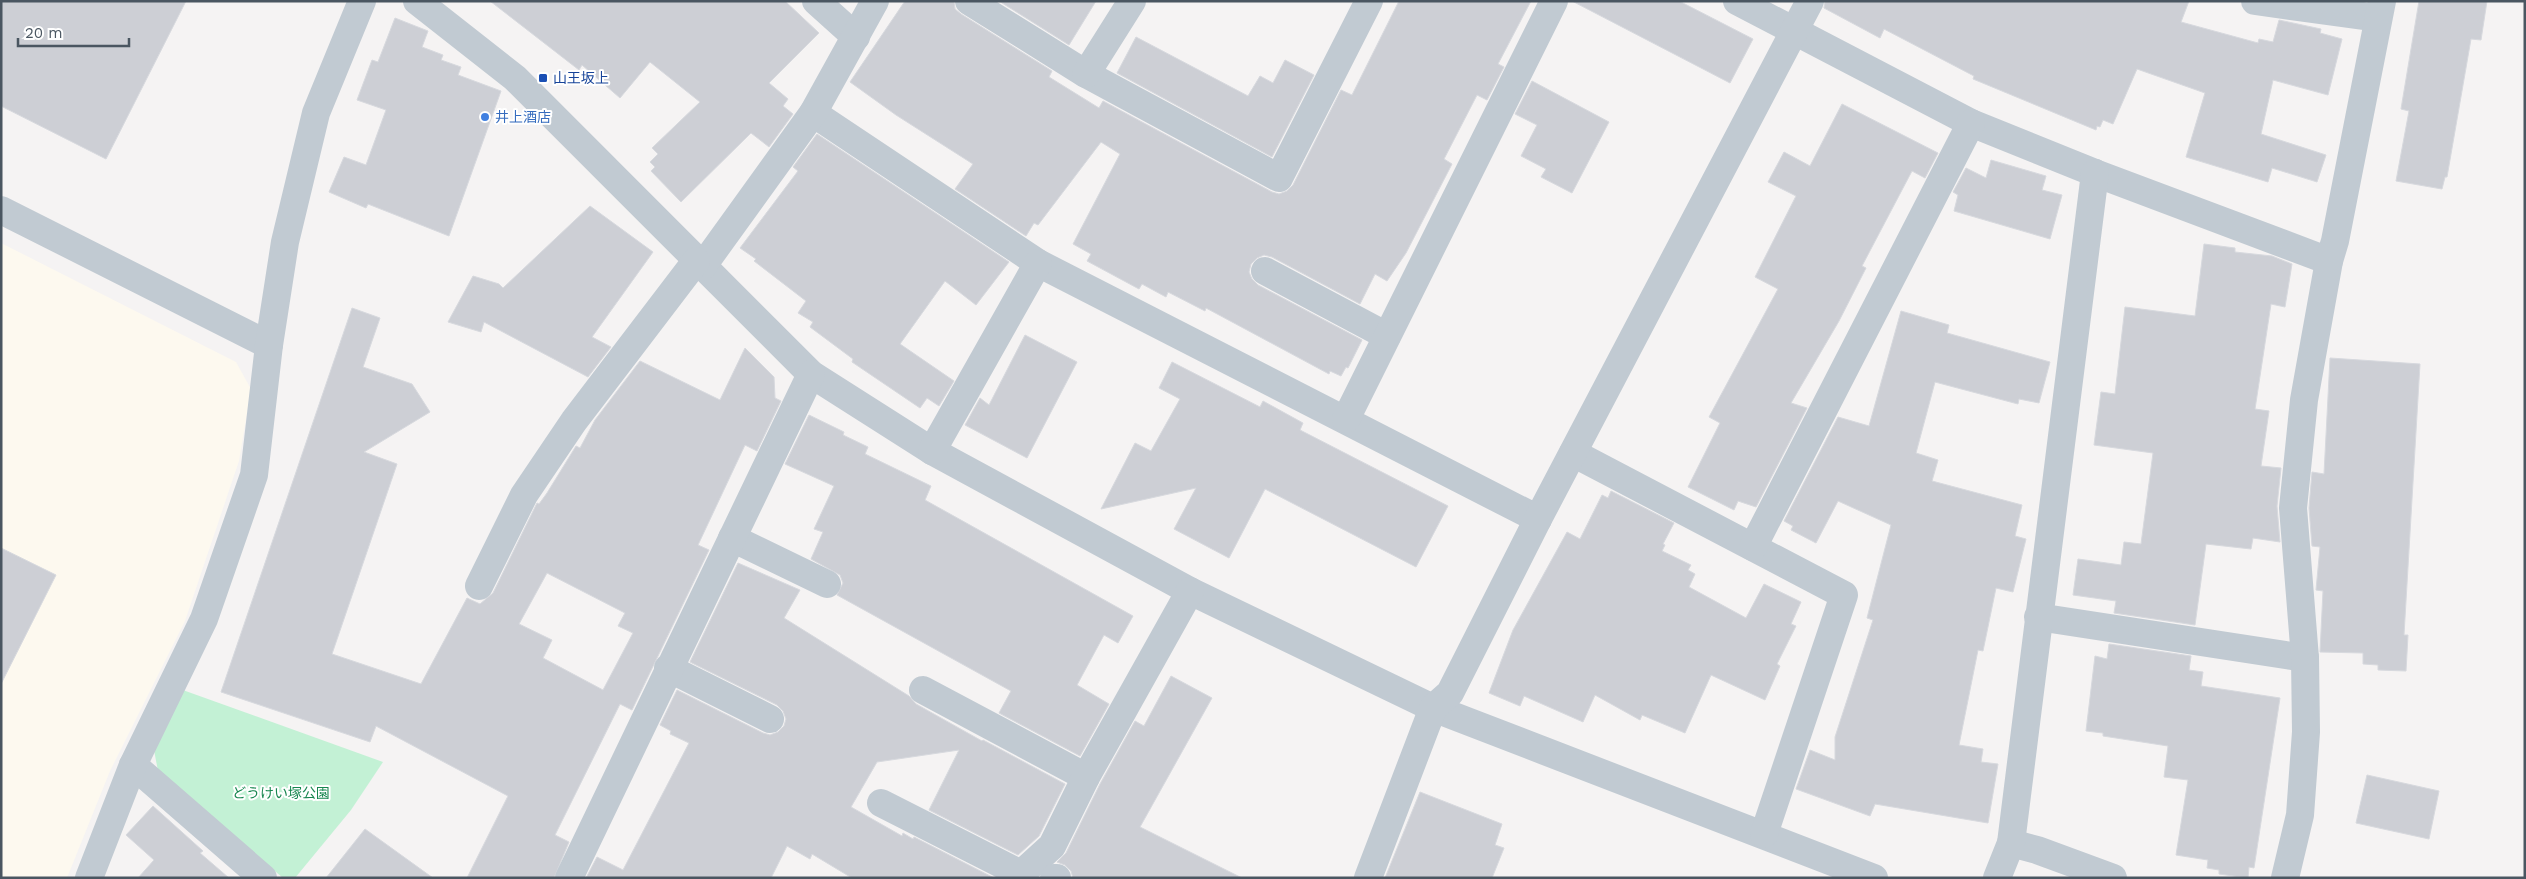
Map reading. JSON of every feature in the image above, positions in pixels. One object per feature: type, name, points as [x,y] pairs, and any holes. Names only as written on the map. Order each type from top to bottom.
[{"type":"street","points":[[89,878],[133,764],[204,619],[254,475],[269,345],[285,242],[316,113],[362,1]]},
{"type":"street","points":[[418,1],[514,78],[811,374],[932,451],[1190,590],[1433,708],[1874,878]]},
{"type":"street","points":[[816,1],[856,37]]},
{"type":"street","points":[[478,586],[524,495],[574,421],[699,264],[813,113],[876,1]]},
{"type":"street","points":[[969,1],[1086,74],[1279,178],[1369,1]]},
{"type":"street","points":[[1086,74],[1132,1]]},
{"type":"street","points":[[1346,419],[1554,1]]},
{"type":"street","points":[[1737,1],[1971,123],[2095,173],[2329,261]]},
{"type":"street","points":[[1368,878],[1433,708],[1450,693],[1538,519],[1810,1]]},
{"type":"street","points":[[2255,1],[2380,9],[2335,241],[2329,261],[2304,400],[2293,508],[2305,658],[2306,732],[2300,815],[2285,878]]},
{"type":"street","points":[[813,113],[1038,263],[1346,419],[1538,519]]},
{"type":"street","points":[[1753,547],[1971,123]]},
{"type":"street","points":[[1997,878],[2011,843],[2095,173]]},
{"type":"street","points":[[1,210],[269,345]]},
{"type":"street","points":[[932,451],[1038,263]]},
{"type":"street","points":[[1265,271],[1387,336]]},
{"type":"street","points":[[569,878],[668,668],[811,374]]},
{"type":"street","points":[[1573,453],[1844,595],[1764,834]]},
{"type":"street","points":[[732,538],[827,584]]},
{"type":"street","points":[[881,802],[1024,876],[1052,846],[1086,777],[1190,590]]},
{"type":"street","points":[[2038,617],[2305,658]]},
{"type":"street","points":[[668,668],[770,719]]},
{"type":"street","points":[[923,690],[1086,777]]},
{"type":"street","points":[[133,764],[263,878]]},
{"type":"street","points":[[2011,843],[2038,850],[2114,878]]},
{"type":"shaded area","points":[[1,243],[236,362],[251,389],[239,461],[185,621],[110,771],[67,878],[1,878]]},
{"type":"green space","name":"どうけい塚公園","points":[[180,689],[383,762],[351,810],[295,878],[283,878],[158,771],[154,750]]},
{"type":"building","points":[[1,1],[186,1],[106,159],[1,106]]},
{"type":"building","points":[[490,1],[785,1],[819,33],[769,83],[788,99],[783,106],[793,114],[769,147],[751,133],[681,202],[651,171],[655,167],[650,162],[658,154],[652,148],[700,102],[650,62],[620,98],[582,65],[579,70]]},
{"type":"building","points":[[905,1],[954,1],[955,9],[961,14],[1052,71],[1049,77],[1099,108],[1103,101],[1272,192],[1279,194],[1287,191],[1293,185],[1341,90],[1352,95],[1399,1],[1531,1],[1498,64],[1504,67],[1487,100],[1477,95],[1444,159],[1452,164],[1406,253],[1387,281],[1375,274],[1360,304],[1272,257],[1264,255],[1257,258],[1251,264],[1249,272],[1252,279],[1258,285],[1362,340],[1348,368],[1346,367],[1341,376],[1330,371],[1329,374],[1206,308],[1205,311],[1168,292],[1166,297],[1142,284],[1139,289],[1087,261],[1091,254],[1073,244],[1120,154],[1101,142],[1038,225],[1034,223],[1026,236],[955,189],[973,164],[896,115],[850,82]]},
{"type":"building","points":[[999,1],[1096,1],[1069,45]]},
{"type":"building","points":[[1572,1],[1679,1],[1753,39],[1730,83]]},
{"type":"building","points":[[1825,1],[2189,1],[2181,22],[2258,43],[2259,39],[2273,42],[2279,20],[2321,29],[2320,33],[2342,39],[2328,95],[2273,80],[2261,134],[2326,155],[2317,182],[2272,168],[2268,182],[2186,157],[2205,93],[2137,69],[2113,124],[2103,120],[2100,127],[2097,126],[2096,130],[1973,79],[1974,76],[1884,29],[1880,38],[1824,8]]},
{"type":"building","points":[[2419,1],[2487,1],[2481,40],[2471,39],[2447,177],[2445,177],[2442,189],[2396,181],[2409,111],[2401,109]]},
{"type":"building","points":[[395,18],[428,31],[422,47],[443,55],[441,60],[461,67],[458,75],[501,91],[449,236],[368,204],[366,208],[329,192],[344,157],[366,165],[386,110],[357,100],[372,60],[378,62]]},
{"type":"building","points":[[1136,37],[1248,96],[1260,76],[1273,83],[1285,60],[1314,75],[1272,157],[1117,73]]},
{"type":"building","points":[[1532,81],[1609,122],[1572,193],[1541,177],[1546,169],[1521,156],[1537,125],[1515,114]]},
{"type":"building","points":[[1842,104],[1938,153],[1925,178],[1912,171],[1862,266],[1866,268],[1839,321],[1791,403],[1807,408],[1756,507],[1738,501],[1734,510],[1688,487],[1720,423],[1709,417],[1778,289],[1755,277],[1796,196],[1768,182],[1784,152],[1810,166]]},
{"type":"building","points":[[817,134],[1009,262],[976,305],[945,281],[900,344],[954,381],[939,406],[927,398],[920,408],[852,362],[853,359],[810,327],[813,322],[798,313],[806,301],[740,248],[798,171],[793,167]]},
{"type":"building","points":[[1991,160],[2046,176],[2042,190],[2062,195],[2050,239],[1954,211],[1958,195],[1953,192],[1966,168],[1986,178]]},
{"type":"building","points":[[590,206],[653,252],[592,337],[611,347],[588,377],[484,322],[481,332],[448,322],[473,276],[499,284],[503,288]]},
{"type":"building","points":[[2204,244],[2235,248],[2235,252],[2272,256],[2292,264],[2285,307],[2271,304],[2255,409],[2269,411],[2261,466],[2281,468],[2277,506],[2280,542],[2253,538],[2251,549],[2206,544],[2195,625],[2114,613],[2116,601],[2073,595],[2078,559],[2121,565],[2124,542],[2141,544],[2153,453],[2094,445],[2101,392],[2115,394],[2125,307],[2195,316]]},
{"type":"building","points":[[352,308],[380,318],[363,367],[412,384],[430,412],[364,452],[397,464],[332,654],[421,684],[467,598],[480,604],[493,593],[537,503],[539,504],[547,493],[576,446],[580,448],[595,420],[640,361],[720,400],[745,348],[774,377],[775,398],[781,401],[757,451],[745,445],[698,545],[709,550],[632,710],[620,704],[555,835],[569,842],[554,878],[467,878],[508,796],[376,726],[370,742],[221,692]],"holes":[[[547,573],[625,613],[618,626],[633,633],[603,690],[543,658],[552,640],[519,624]]]},
{"type":"building","points":[[1901,311],[1949,325],[1947,333],[2050,362],[2039,403],[2019,399],[2018,404],[1935,382],[1916,453],[1938,460],[1932,481],[2022,505],[2015,536],[2026,539],[2013,592],[1996,588],[1983,651],[1978,650],[1959,745],[1983,749],[1981,762],[1998,764],[1988,823],[1875,804],[1870,816],[1796,789],[1810,750],[1835,760],[1835,737],[1873,620],[1867,618],[1891,525],[1838,501],[1816,543],[1791,530],[1793,526],[1784,521],[1838,417],[1869,426]]},
{"type":"building","points":[[1025,335],[1077,362],[1027,458],[965,425],[980,398],[989,405]]},
{"type":"building","points":[[2330,358],[2420,364],[2404,635],[2408,635],[2406,671],[2378,670],[2378,665],[2363,664],[2363,653],[2320,652],[2323,591],[2316,590],[2320,547],[2312,546],[2309,508],[2312,472],[2324,474]]},
{"type":"building","points":[[1172,362],[1260,407],[1263,401],[1303,423],[1300,430],[1448,506],[1416,567],[1265,489],[1229,558],[1174,529],[1196,488],[1101,509],[1135,443],[1151,451],[1180,399],[1159,388]]},
{"type":"building","points":[[809,415],[844,432],[843,435],[868,447],[865,454],[931,486],[925,500],[1133,616],[1118,643],[1104,635],[1077,685],[1109,704],[1080,756],[999,713],[1011,691],[837,595],[843,583],[840,575],[811,559],[823,532],[814,529],[834,486],[785,464]]},
{"type":"building","points":[[1611,491],[1674,523],[1663,544],[1665,545],[1662,551],[1691,565],[1688,570],[1695,574],[1689,587],[1746,618],[1764,584],[1801,602],[1791,624],[1796,626],[1777,664],[1780,666],[1765,700],[1711,675],[1685,733],[1642,715],[1640,720],[1595,695],[1583,722],[1524,696],[1520,706],[1489,693],[1513,630],[1567,532],[1580,539],[1602,495],[1608,498]]},
{"type":"building","points":[[1,548],[56,575],[1,684]]},
{"type":"building","points":[[738,563],[800,590],[784,618],[909,696],[916,704],[1065,784],[1039,836],[1018,855],[929,810],[959,750],[877,762],[851,807],[902,836],[903,833],[913,839],[914,837],[994,878],[852,878],[812,854],[810,859],[787,846],[771,878],[586,878],[597,857],[623,870],[689,743],[670,734],[671,731],[660,725],[677,690],[763,733],[770,735],[778,732],[784,726],[786,719],[783,711],[777,705],[690,662]]},
{"type":"building","points":[[2109,644],[2191,656],[2189,670],[2203,672],[2201,686],[2280,698],[2254,868],[2249,867],[2248,878],[2219,874],[2219,870],[2207,868],[2208,860],[2176,855],[2188,780],[2164,777],[2168,746],[2103,736],[2103,733],[2086,731],[2095,656],[2107,659]]},
{"type":"building","points":[[1171,676],[1212,698],[1140,827],[1242,878],[1073,878],[1071,871],[1065,865],[1057,862],[1066,853],[1100,784],[1135,721],[1144,726]]},
{"type":"building","points":[[2367,775],[2439,791],[2429,839],[2356,823]]},
{"type":"building","points":[[1420,792],[1502,824],[1495,845],[1504,848],[1492,878],[1385,878]]},
{"type":"building","points":[[153,806],[203,851],[200,853],[229,878],[138,878],[154,860],[126,835]]},
{"type":"building","points":[[365,829],[433,878],[326,878]]},
{"type":"place","name":"山王坂上","points":[[543,78]]},
{"type":"place","name":"井上酒店","points":[[485,117]]}]
